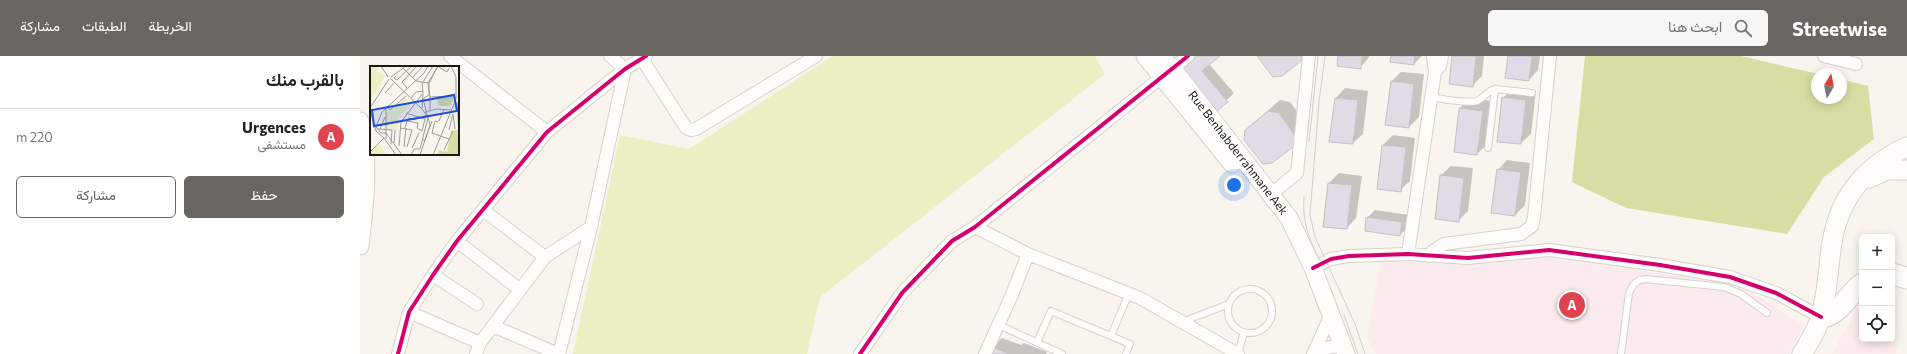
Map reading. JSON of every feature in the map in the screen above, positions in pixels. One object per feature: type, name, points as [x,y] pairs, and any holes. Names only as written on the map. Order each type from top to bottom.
[{"type":"highway","points":[[1895,275],[1907,278]]},
{"type":"highway","points":[[1821,317],[1827,317],[1834,314],[1859,287]]},
{"type":"main road","name":"Rue Benhabderrahmane Aek","points":[[1145,56],[1167,74],[1271,194],[1289,218],[1310,262],[1345,350]]},
{"type":"main road","name":"Rue Benhabderrahmane Aek","points":[[1160,56],[1167,74],[1310,262]]},
{"type":"main road","points":[[360,124],[366,149],[367,178],[360,246]]},
{"type":"main road","points":[[1802,354],[1821,317],[1837,220],[1845,201],[1858,182],[1874,167],[1893,154],[1907,147]]},
{"type":"main road","points":[[1858,182],[1887,170],[1907,170]]},
{"type":"street","points":[[450,56],[547,132]]},
{"type":"street","points":[[610,56],[625,69]]},
{"type":"street","points":[[398,354],[409,312],[457,241],[547,132],[625,69],[644,57],[686,128],[696,130],[816,56]]},
{"type":"street","points":[[860,354],[902,293],[952,241],[975,227],[1188,56]]},
{"type":"street","points":[[1271,194],[1297,173],[1309,56]]},
{"type":"street","points":[[1408,254],[1432,97],[1435,72],[1433,56]]},
{"type":"street","points":[[1435,72],[1440,66],[1442,56]]},
{"type":"street","points":[[1428,256],[1444,244],[1521,234],[1532,226],[1550,56]]},
{"type":"street","points":[[1824,56],[1856,64]]},
{"type":"street","points":[[493,326],[559,354],[591,226],[625,69]]},
{"type":"street","points":[[483,210],[545,257]]},
{"type":"street","points":[[409,312],[478,348],[545,257],[591,226]]},
{"type":"street","points":[[975,227],[1028,254],[1128,293],[1238,354]]},
{"type":"street","points":[[457,241],[520,290]]},
{"type":"street","points":[[1310,262],[1350,256],[1408,254],[1468,258],[1549,250],[1660,265],[1730,277],[1776,293],[1821,317]]},
{"type":"street","points":[[985,354],[999,325],[1028,254]]},
{"type":"street","points":[[433,275],[477,304]]},
{"type":"street","points":[[1331,314],[1314,352],[1345,350]]},
{"type":"lane","points":[[1488,148],[1495,89]]},
{"type":"lane","points":[[1432,97],[1472,102],[1481,99],[1490,90],[1495,89],[1532,93]]},
{"type":"lane","points":[[1621,354],[1630,293],[1633,285],[1638,280],[1646,279],[1724,288],[1741,294],[1767,313]]},
{"type":"lane","points":[[1245,289],[1260,291],[1266,295],[1270,302],[1272,309],[1269,322],[1258,331],[1244,332],[1233,324],[1229,318],[1229,304],[1232,298],[1245,289]]},
{"type":"lane","points":[[1111,336],[1128,293]]},
{"type":"lane","points":[[1182,322],[1229,304]]},
{"type":"lane","points":[[1036,342],[1051,311],[1130,344],[1126,354]]},
{"type":"lane","points":[[999,325],[1062,354]]},
{"type":"lane","points":[[1238,354],[1244,332]]},
{"type":"shaded area","points":[[1396,258],[1548,258],[1739,284],[1804,326],[1789,354],[1376,354],[1367,338],[1381,261]]},
{"type":"shaded area","points":[[1857,309],[1859,311],[1859,342],[1895,342],[1897,344],[1896,354],[1832,354]]},
{"type":"green space","points":[[833,56],[1095,56],[1105,74],[820,297],[807,354],[573,354],[620,135],[689,149]]},
{"type":"green space","points":[[1585,56],[1741,56],[1811,72],[1811,104],[1847,104],[1847,81],[1868,86],[1874,139],[1824,177],[1787,234],[1626,208],[1572,182]]},
{"type":"building","points":[[1197,56],[1220,56],[1202,71],[1228,102],[1217,111],[1183,69]]},
{"type":"building","points":[[1257,56],[1305,56],[1282,76],[1273,77]]},
{"type":"building","points":[[1338,56],[1362,56],[1361,69],[1337,66]]},
{"type":"building","points":[[1391,56],[1415,56],[1414,65],[1390,62]]},
{"type":"building","points":[[1452,56],[1476,56],[1473,87],[1449,84]]},
{"type":"building","points":[[1508,56],[1532,56],[1529,81],[1505,78]]},
{"type":"building","points":[[1391,81],[1414,84],[1409,128],[1385,125]]},
{"type":"building","points":[[1502,97],[1526,100],[1521,144],[1497,142]]},
{"type":"building","points":[[1335,98],[1358,100],[1353,144],[1329,142]]},
{"type":"building","points":[[1459,108],[1483,111],[1477,155],[1454,152]]},
{"type":"building","points":[[1268,111],[1279,113],[1297,138],[1293,147],[1272,163],[1263,164],[1244,140],[1245,130]]},
{"type":"building","points":[[1382,145],[1406,147],[1401,192],[1377,189]]},
{"type":"building","points":[[1497,169],[1521,172],[1515,216],[1491,213]]},
{"type":"building","points":[[1440,175],[1464,178],[1459,222],[1435,219]]},
{"type":"building","points":[[1328,183],[1352,185],[1347,229],[1323,227]]},
{"type":"building","points":[[1366,217],[1402,222],[1400,236],[1365,231]]},
{"type":"building","points":[[992,347],[1010,354],[989,354]]},
{"type":"tram line","points":[[1309,142],[1318,56]]},
{"type":"tram line","points":[[1325,56],[1319,102],[1310,215],[1315,237],[1355,324],[1365,354]]},
{"type":"tram line","points":[[1304,197],[1304,215],[1308,232],[1322,264]]},
{"type":"tram line","points":[[1344,315],[1358,354]]},
{"type":"cycle path","points":[[398,354],[409,312],[433,275],[457,241],[547,132],[625,69],[646,56]]},
{"type":"cycle path","points":[[860,354],[902,293],[952,241],[975,227],[1188,56]]},
{"type":"cycle path","points":[[1313,268],[1331,259],[1349,256],[1408,254],[1468,258],[1549,250],[1660,265],[1730,277],[1776,293],[1821,317]]},
{"type":"place","name":"Urgences","points":[[1572,305]]}]
